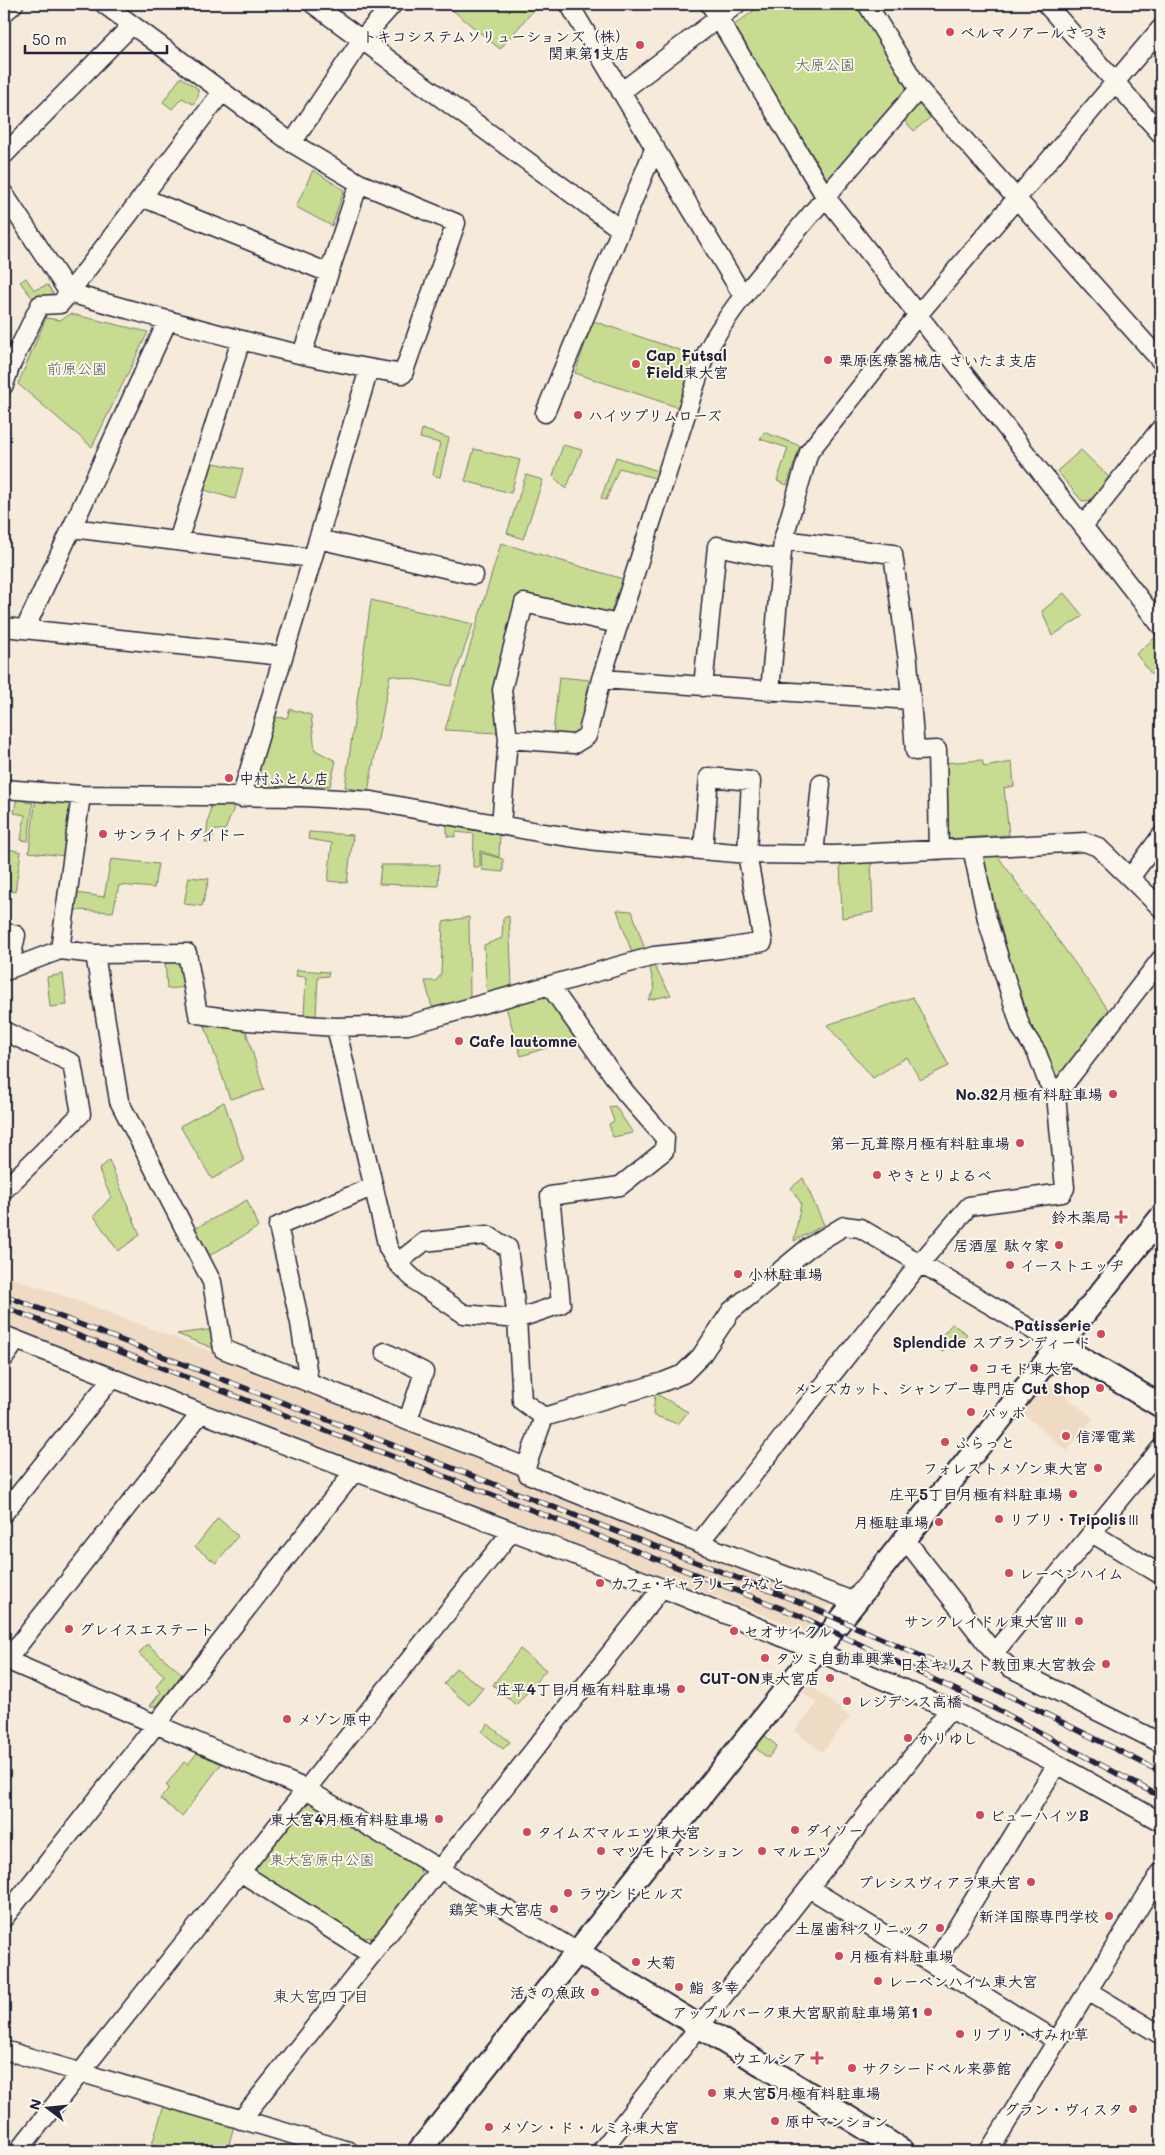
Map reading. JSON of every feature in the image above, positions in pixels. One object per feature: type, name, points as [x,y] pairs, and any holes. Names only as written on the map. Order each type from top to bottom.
[{"type":"street","points":[[4,13],[14,4]]},
{"type":"street","points":[[4,194],[69,293],[241,340],[369,369],[403,374],[456,223],[359,183],[292,143],[104,4]]},
{"type":"street","points":[[314,4],[620,229]]},
{"type":"street","points":[[292,143],[362,39],[393,4]]},
{"type":"street","points":[[569,4],[743,296]]},
{"type":"street","points":[[710,4],[825,196],[1161,626]]},
{"type":"street","points":[[621,92],[737,4]]},
{"type":"street","points":[[867,4],[919,89],[1161,362]]},
{"type":"street","points":[[1046,4],[1161,134]]},
{"type":"street","points":[[4,154],[132,24]]},
{"type":"street","points":[[770,692],[783,540],[809,452],[917,316],[1161,28]]},
{"type":"street","points":[[508,739],[574,744],[587,736],[600,679],[704,358],[712,341],[743,296],[825,196],[919,89]]},
{"type":"street","points":[[4,385],[7,364],[40,305],[60,304],[144,198],[222,92]]},
{"type":"street","points":[[545,412],[655,146]]},
{"type":"street","points":[[302,354],[359,183]]},
{"type":"street","points":[[144,198],[329,273]]},
{"type":"street","points":[[24,629],[168,320]]},
{"type":"street","points":[[178,541],[241,340]]},
{"type":"street","points":[[241,798],[369,369]]},
{"type":"street","points":[[1083,526],[1161,428]]},
{"type":"street","points":[[72,528],[312,558]]},
{"type":"street","points":[[318,539],[474,575]]},
{"type":"street","points":[[783,540],[893,554],[912,700],[915,751],[937,750],[939,850]]},
{"type":"street","points":[[703,687],[717,546],[781,560]]},
{"type":"street","points":[[501,825],[508,739],[502,690],[524,604],[618,624]]},
{"type":"street","points":[[4,627],[283,656]]},
{"type":"street","points":[[600,679],[770,692],[912,700]]},
{"type":"street","points":[[6,971],[60,950],[96,954],[187,953],[198,1014],[248,1021],[336,1026],[408,1025],[654,956],[721,949],[763,942],[747,854],[751,781],[709,778],[704,850]]},
{"type":"street","points":[[814,855],[821,784]]},
{"type":"street","points":[[4,789],[81,795],[241,798],[306,797],[372,801],[597,841],[747,854],[814,855],[1085,842],[1098,846],[1161,908]]},
{"type":"street","points":[[60,950],[81,795]]},
{"type":"street","points":[[1130,878],[1161,836]]},
{"type":"street","points":[[700,1543],[921,1262],[969,1206],[1062,1192],[1065,1188],[1056,1095],[1047,1080],[1037,1053],[1021,1028],[987,919],[972,848]]},
{"type":"street","points":[[4,932],[16,936],[6,971]]},
{"type":"street","points":[[96,954],[119,1101],[212,1282],[223,1349],[526,1467]]},
{"type":"street","points":[[1056,1095],[1161,959]]},
{"type":"street","points":[[336,1026],[372,1186],[388,1248],[397,1263],[418,1283],[464,1314],[517,1319],[560,1304],[550,1196],[620,1186],[664,1150],[665,1138],[625,1092],[550,986]]},
{"type":"street","points":[[4,1031],[72,1063],[81,1114],[4,1190]]},
{"type":"street","points":[[309,1383],[300,1323],[278,1226],[372,1186]]},
{"type":"street","points":[[419,2151],[1161,1217]]},
{"type":"street","points":[[544,1417],[663,1382],[683,1374],[701,1356],[731,1311],[808,1248],[844,1226],[860,1228],[921,1262],[1161,1406]]},
{"type":"street","points":[[397,1263],[424,1242],[487,1235],[508,1248],[517,1319],[522,1401],[544,1417]]},
{"type":"street","points":[[4,1358],[10,1338],[354,1472],[662,1588],[816,1651],[950,1709],[1058,1764],[1161,1822]]},
{"type":"street","points":[[385,1352],[424,1372],[408,1420]]},
{"type":"street","points":[[4,1513],[112,1378]]},
{"type":"street","points":[[201,1413],[5,1660],[306,1789],[903,2151]]},
{"type":"street","points":[[544,1417],[526,1467],[528,1474],[700,1543],[855,1602]]},
{"type":"street","points":[[994,1653],[1161,1448]]},
{"type":"street","points":[[4,1918],[354,1472]]},
{"type":"street","points":[[18,2151],[512,1531]]},
{"type":"street","points":[[1092,1533],[1161,1575]]},
{"type":"street","points":[[905,1539],[994,1653],[1009,1667],[1161,1743]]},
{"type":"street","points":[[241,2120],[662,1588]]},
{"type":"street","points":[[601,2151],[950,1709]]},
{"type":"street","points":[[934,1965],[1058,1764]]},
{"type":"street","points":[[240,1872],[372,1955]]},
{"type":"street","points":[[989,2151],[1161,1872]]},
{"type":"street","points":[[809,1888],[1057,2041]]},
{"type":"street","points":[[1088,1991],[1161,2035]]},
{"type":"street","points":[[4,2050],[349,2151]]},
{"type":"shaded area","points":[[4,1275],[84,1303],[518,1469],[517,1475],[833,1600],[808,1632],[4,1326]]},
{"type":"shaded area","points":[[1045,1379],[1093,1418],[1067,1451],[1020,1411]]},
{"type":"shaded area","points":[[809,1684],[850,1717],[822,1752],[794,1731],[817,1704],[802,1692]]},
{"type":"green space","points":[[445,4],[539,4],[500,49]]},
{"type":"green space","name":"大原公園","points":[[763,4],[857,4],[909,89],[829,182],[733,26]]},
{"type":"green space","points":[[181,77],[198,89],[198,97],[193,104],[182,98],[172,109],[163,102]]},
{"type":"green space","points":[[915,102],[924,102],[933,115],[914,131],[903,119]]},
{"type":"green space","points":[[313,170],[344,190],[332,226],[296,207]]},
{"type":"green space","points":[[26,278],[34,290],[48,285],[54,296],[34,300],[20,282]]},
{"type":"green space","name":"前原公園","points":[[71,314],[148,332],[92,447],[18,384],[46,318],[60,320]]},
{"type":"green space","name":"Cap Futsal Field東大宮","points":[[593,321],[697,356],[680,408],[575,373]]},
{"type":"green space","points":[[422,429],[449,438],[440,477],[433,475],[440,443],[420,438]]},
{"type":"green space","points":[[764,432],[800,446],[787,485],[777,481],[788,448],[760,439]]},
{"type":"green space","points":[[563,445],[582,450],[566,489],[553,476]]},
{"type":"green space","points":[[474,449],[520,460],[511,493],[465,481]]},
{"type":"green space","points":[[1081,450],[1109,477],[1091,500],[1082,501],[1057,471]]},
{"type":"green space","points":[[616,457],[661,472],[658,479],[619,468],[606,500],[601,498]]},
{"type":"green space","points":[[209,462],[243,469],[235,499],[201,489]]},
{"type":"green space","points":[[526,475],[543,480],[523,539],[507,533]]},
{"type":"green space","points":[[501,543],[623,579],[610,614],[516,596],[494,694],[497,733],[445,730]]},
{"type":"green space","points":[[1064,593],[1083,616],[1052,636],[1042,611]]},
{"type":"green space","points":[[371,600],[473,624],[451,686],[390,675],[368,792],[345,787]]},
{"type":"green space","points":[[1156,637],[1161,644],[1161,670],[1153,676],[1136,654]]},
{"type":"green space","points":[[559,677],[589,680],[581,729],[573,736],[553,734]]},
{"type":"green space","points":[[290,709],[311,715],[315,750],[336,761],[330,786],[264,787],[256,781],[271,717],[287,718]]},
{"type":"green space","points":[[982,760],[984,767],[1012,762],[1014,786],[1004,788],[1009,835],[948,839],[944,763]]},
{"type":"green space","points":[[17,797],[25,798],[25,802],[33,803],[28,841],[21,840],[25,815],[14,813]]},
{"type":"green space","points":[[36,797],[66,800],[71,805],[65,856],[29,852]]},
{"type":"green space","points":[[211,804],[235,805],[225,830],[215,830],[211,844],[205,842]]},
{"type":"green space","points":[[447,819],[500,830],[499,857],[480,851],[480,867],[473,867],[474,834],[456,832],[455,837],[447,836]]},
{"type":"green space","points":[[309,832],[353,835],[347,883],[328,881],[332,843],[308,839]]},
{"type":"green space","points":[[4,848],[21,852],[15,892],[4,889],[4,875],[9,855],[4,853]]},
{"type":"green space","points":[[994,851],[1110,1012],[1058,1082],[1025,1020],[983,859]]},
{"type":"green space","points":[[481,853],[503,859],[503,872],[482,870]]},
{"type":"green space","points":[[111,859],[158,864],[154,888],[119,885],[113,912],[74,910],[76,893],[104,897]]},
{"type":"green space","points":[[840,860],[871,860],[873,912],[842,918]]},
{"type":"green space","points":[[381,865],[439,865],[438,886],[379,884]]},
{"type":"green space","points":[[189,877],[209,879],[202,906],[184,904]]},
{"type":"green space","points":[[617,910],[632,911],[645,950],[632,953]]},
{"type":"green space","points":[[509,916],[512,986],[487,994],[484,945],[502,938],[503,918]]},
{"type":"green space","points":[[469,917],[470,999],[432,1007],[425,981],[436,981],[441,974],[443,922]]},
{"type":"green space","points":[[165,960],[183,960],[188,987],[167,989]]},
{"type":"green space","points":[[653,964],[671,995],[648,1000],[655,989],[649,965]]},
{"type":"green space","points":[[297,970],[329,972],[328,976],[318,977],[316,1016],[304,1016],[306,977],[296,976]]},
{"type":"green space","points":[[63,974],[67,1005],[50,1007],[47,977]]},
{"type":"green space","points":[[548,991],[577,1038],[521,1056],[505,1004]]},
{"type":"green space","points":[[913,997],[949,1066],[920,1080],[907,1057],[873,1078],[827,1025]]},
{"type":"green space","points":[[203,1020],[245,1028],[264,1090],[230,1099]]},
{"type":"green space","points":[[224,1102],[244,1161],[212,1179],[180,1126]]},
{"type":"green space","points":[[615,1106],[633,1133],[613,1137],[609,1124],[614,1121],[609,1107]]},
{"type":"green space","points":[[109,1160],[140,1235],[118,1251],[94,1216],[111,1197],[99,1170]]},
{"type":"green space","points":[[803,1178],[824,1225],[794,1241],[801,1203],[791,1188]]},
{"type":"green space","points":[[247,1200],[258,1227],[209,1256],[194,1229]]},
{"type":"green space","points":[[952,1324],[967,1334],[961,1341],[954,1337],[943,1352],[933,1346]]},
{"type":"green space","points":[[215,1329],[218,1350],[177,1334]]},
{"type":"green space","points":[[655,1393],[688,1412],[678,1424],[653,1415]]},
{"type":"green space","points":[[218,1518],[238,1536],[216,1563],[195,1547]]},
{"type":"green space","points":[[147,1644],[182,1674],[157,1706],[150,1706],[161,1692],[156,1687],[164,1675],[139,1654]]},
{"type":"green space","points":[[520,1649],[546,1670],[516,1705],[493,1685]]},
{"type":"green space","points":[[456,1668],[483,1688],[469,1705],[444,1684]]},
{"type":"green space","points":[[488,1724],[510,1742],[503,1749],[482,1732]]},
{"type":"green space","points":[[763,1734],[777,1746],[768,1758],[753,1746]]},
{"type":"green space","points":[[198,1752],[222,1763],[182,1816],[160,1799],[169,1788],[166,1785],[184,1762],[188,1764]]},
{"type":"green space","name":"東大宮原中公園","points":[[312,1798],[419,1866],[422,1876],[374,1937],[363,1938],[257,1873],[256,1864],[305,1802]]},
{"type":"green space","points":[[164,2105],[234,2126],[227,2151],[150,2151]]},
{"type":"railway","points":[[4,1295],[802,1603],[1010,1696],[1161,1772]]},
{"type":"railway","points":[[4,1307],[573,1526],[798,1615],[1002,1712],[1161,1797]]},
{"type":"place","name":"ベルマノアールさつき","points":[[950,32]]},
{"type":"place","name":"トキコシステムソリューションズ（株） 関東第1支店","points":[[640,45]]},
{"type":"place","name":"栗原医療器械店 さいたま支店","points":[[828,360]]},
{"type":"place","name":"Cap Futsal Field東大宮","points":[[636,364]]},
{"type":"place","name":"ハイツプリムローズ","points":[[578,415]]},
{"type":"place","name":"中村ふとん店","points":[[229,778]]},
{"type":"place","name":"サンライトダイドー","points":[[103,834]]},
{"type":"place","name":"Cafe lautomne","points":[[459,1041]]},
{"type":"place","name":"No.32月極有料駐車場","points":[[1113,1094]]},
{"type":"place","name":"第一瓦葺際月極有料駐車場","points":[[1020,1143]]},
{"type":"place","name":"やきとりよるべ","points":[[877,1175]]},
{"type":"place","name":"鈴木薬局","points":[[1121,1217]]},
{"type":"place","name":"居酒屋 駄々家","points":[[1059,1245]]},
{"type":"place","name":"イーストエッヂ","points":[[1010,1265]]},
{"type":"place","name":"小林駐車場","points":[[738,1274]]},
{"type":"place","name":"Patisserie Splendide スプランディード","points":[[1101,1334]]},
{"type":"place","name":"コモド東大宮","points":[[974,1368]]},
{"type":"place","name":"メンズカット、シャンプー専門店 Cut Shop","points":[[1100,1388]]},
{"type":"place","name":"バッボ","points":[[971,1412]]},
{"type":"place","name":"信澤電業","points":[[1066,1436]]},
{"type":"place","name":"ふらっと","points":[[945,1442]]},
{"type":"place","name":"フォレストメゾン東大宮","points":[[1098,1468]]},
{"type":"place","name":"庄平5丁目月極有料駐車場","points":[[1073,1494]]},
{"type":"place","name":"リブリ・TripolisⅢ","points":[[999,1519]]},
{"type":"place","name":"月極駐車場","points":[[939,1522]]},
{"type":"place","name":"レーベンハイム","points":[[1009,1573]]},
{"type":"place","name":"カフェ･ギャラリー みなと","points":[[600,1583]]},
{"type":"place","name":"サンクレイドル東大宮Ⅲ","points":[[1079,1621]]},
{"type":"place","name":"グレイスエステート","points":[[69,1629]]},
{"type":"place","name":"セオサイクル","points":[[734,1631]]},
{"type":"place","name":"タツミ自動車興業","points":[[765,1658]]},
{"type":"place","name":"日本キリスト教団東大宮教会","points":[[1106,1664]]},
{"type":"place","name":"CUT-ON東大宮店","points":[[830,1678]]},
{"type":"place","name":"庄平4丁目月極有料駐車場","points":[[681,1689]]},
{"type":"place","name":"レジデンス高橋","points":[[847,1701]]},
{"type":"place","name":"メゾン原中","points":[[287,1719]]},
{"type":"place","name":"かりゆし","points":[[908,1738]]},
{"type":"place","name":"ビューハイツB","points":[[980,1815]]},
{"type":"place","name":"東大宮4月極有料駐車場","points":[[439,1819]]},
{"type":"place","name":"ダイソー","points":[[795,1830]]},
{"type":"place","name":"タイムズマルエツ東大宮","points":[[527,1832]]},
{"type":"place","name":"マツモトマンション","points":[[601,1851]]},
{"type":"place","name":"マルエツ","points":[[762,1851]]},
{"type":"place","name":"プレシスヴィアラ東大宮","points":[[1031,1882]]},
{"type":"place","name":"ラウンドヒルズ","points":[[568,1893]]},
{"type":"place","name":"鶏笑 東大宮店","points":[[554,1909]]},
{"type":"place","name":"新洋国際専門学校","points":[[1109,1916]]},
{"type":"place","name":"土屋歯科クリニック","points":[[940,1928]]},
{"type":"place","name":"月極有料駐車場","points":[[839,1956]]},
{"type":"place","name":"大菊","points":[[636,1962]]},
{"type":"place","name":"レーベンハイム東大宮","points":[[878,1981]]},
{"type":"place","name":"鮨 多幸","points":[[679,1987]]},
{"type":"place","name":"活きの魚政","points":[[595,1992]]},
{"type":"place","name":"アップルパーク東大宮駅前駐車場第1","points":[[928,2012]]},
{"type":"place","name":"リブリ・すみれ草","points":[[960,2034]]},
{"type":"place","name":"ウエルシア","points":[[817,2058]]},
{"type":"place","name":"サクシードベル来夢館","points":[[852,2068]]},
{"type":"place","name":"東大宮5月極有料駐車場","points":[[712,2093]]},
{"type":"place","name":"グラン・ヴィスタ","points":[[1133,2109]]},
{"type":"place","name":"原中マンション","points":[[775,2121]]},
{"type":"place","name":"メゾン・ド・ルミネ東大宮","points":[[489,2127]]},
{"type":"district","name":"東大宮四丁目","points":[[321,1995]]}]
